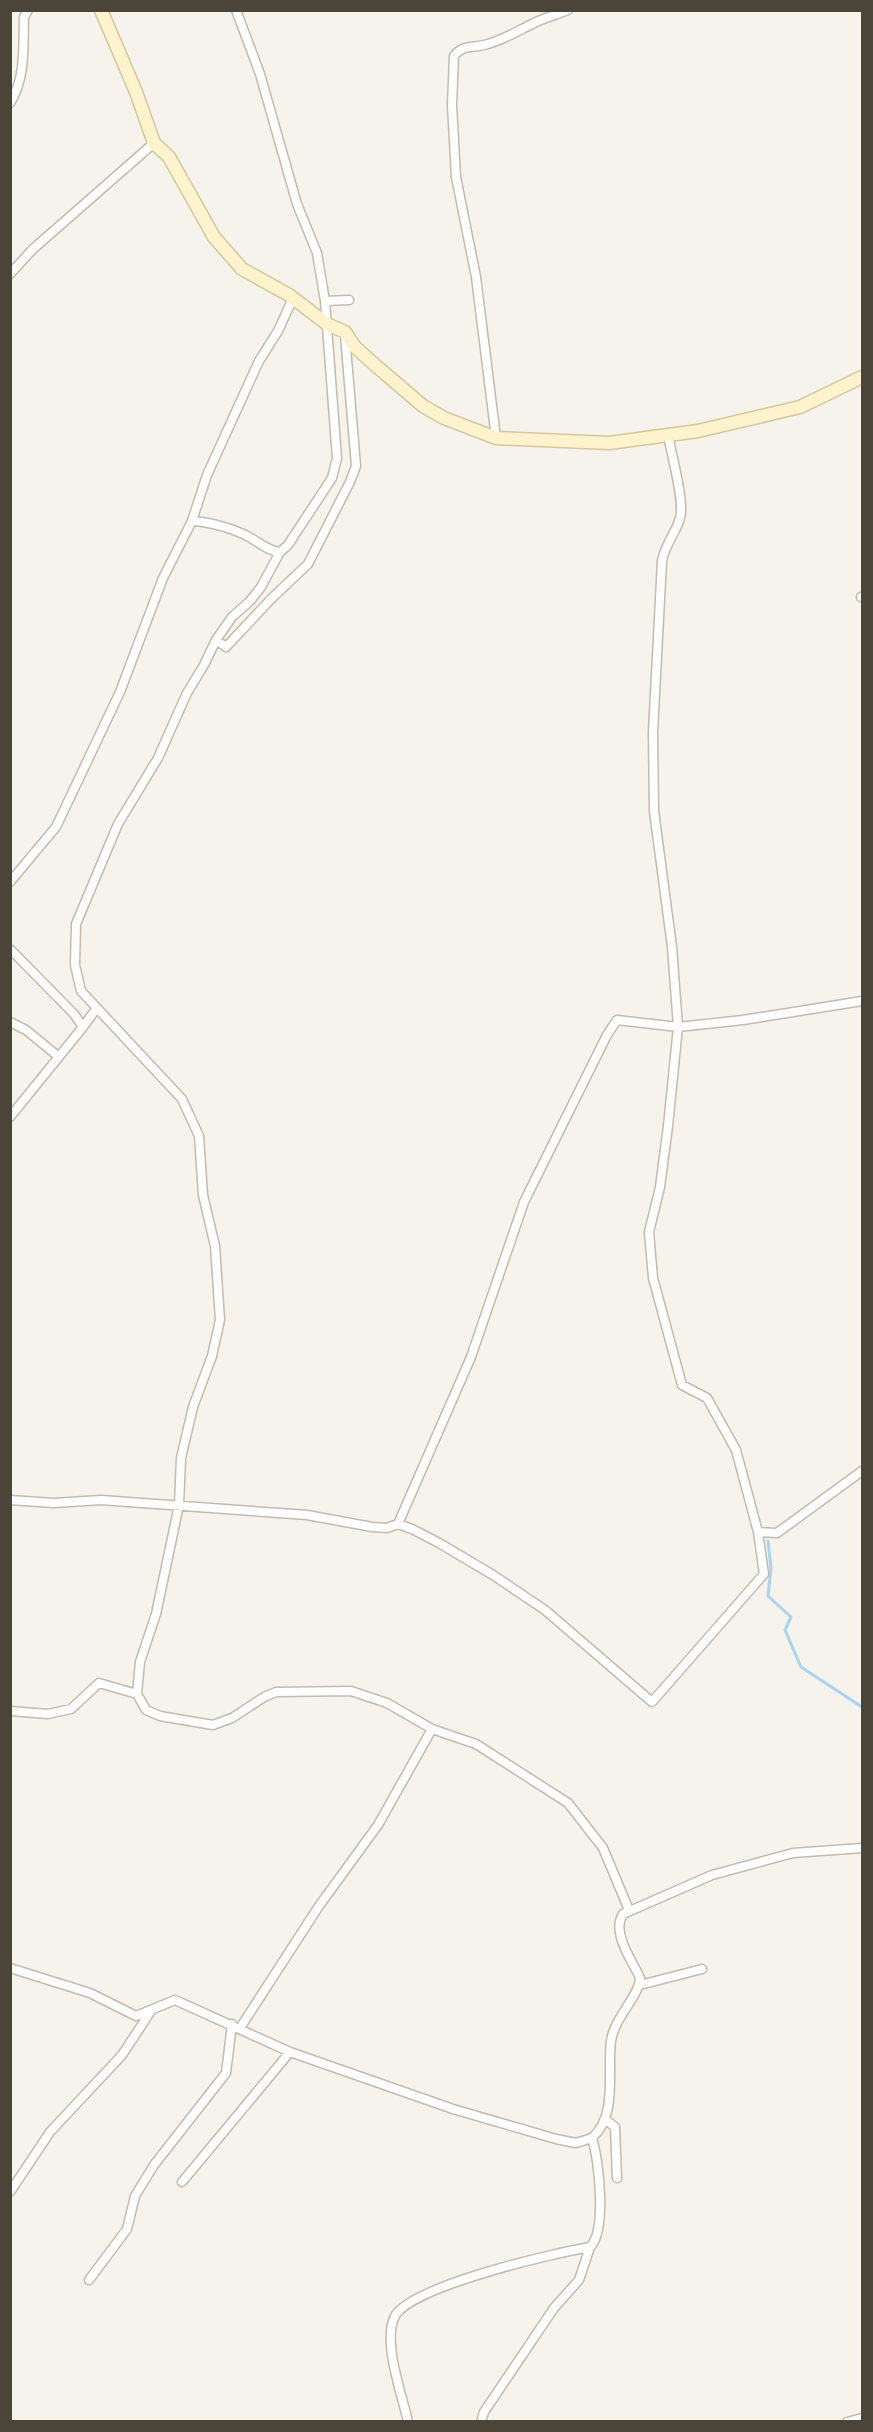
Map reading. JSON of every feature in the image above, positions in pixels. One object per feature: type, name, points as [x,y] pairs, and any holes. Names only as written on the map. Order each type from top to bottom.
[{"type":"main road","points":[[101,10],[136,92],[154,143],[169,157],[214,237],[242,269],[293,298],[328,325],[345,332],[355,347],[423,406],[444,418],[496,438],[609,443],[698,431],[800,407],[862,377]]},
{"type":"street","points":[[10,103],[18,91],[22,65],[24,16],[28,10]]},
{"type":"street","points":[[236,10],[260,74],[297,204],[317,254],[328,325],[335,425],[335,466],[332,478],[288,545],[280,552],[261,587],[250,601],[232,617],[216,640],[187,693],[158,758],[118,824],[76,924],[75,965],[81,991],[182,1099],[199,1136],[203,1195],[215,1246],[220,1320],[212,1356],[193,1407],[182,1458],[179,1505],[156,1614],[140,1662],[137,1694],[146,1710],[160,1716],[213,1725],[232,1718],[264,1697],[276,1692],[351,1691],[387,1703],[432,1729],[476,1744],[568,1803],[603,1848],[629,1910]]},
{"type":"street","points":[[496,438],[476,277],[456,177],[452,105],[454,56],[457,51],[466,47],[484,45],[510,36],[534,23],[568,10]]},
{"type":"street","points":[[10,274],[33,249],[154,143]]},
{"type":"street","points":[[10,882],[56,827],[120,692],[163,578],[192,522],[207,475],[259,361],[278,331],[293,298]]},
{"type":"street","points":[[325,301],[349,300]]},
{"type":"street","points":[[216,640],[226,647],[308,564],[350,482],[356,466],[345,332]]},
{"type":"street","points":[[10,1500],[54,1503],[101,1500],[307,1515],[372,1527],[387,1528],[398,1524],[457,1553],[545,1610],[652,1702],[764,1574],[758,1532],[736,1450],[707,1398],[682,1385],[653,1278],[649,1232],[660,1186],[678,1027],[672,947],[654,811],[653,732],[662,561],[666,545],[678,525],[681,510],[668,435]]},
{"type":"street","points":[[192,522],[204,522],[280,552]]},
{"type":"street","points":[[10,949],[74,1014],[83,1027]]},
{"type":"street","points":[[398,1524],[471,1357],[524,1202],[607,1035],[617,1020],[678,1027],[743,1020],[862,1001]]},
{"type":"street","points":[[10,1116],[96,1009]]},
{"type":"street","points":[[10,1022],[26,1030],[59,1057]]},
{"type":"street","points":[[758,1532],[777,1533],[862,1472]]},
{"type":"street","points":[[10,1711],[48,1714],[71,1709],[99,1683],[137,1694]]},
{"type":"street","points":[[89,2280],[127,2229],[135,2196],[154,2165],[226,2073],[236,2026],[378,1825],[432,1729]]},
{"type":"street","points":[[10,1968],[90,1993],[136,2016],[175,2000],[290,2052],[453,2109],[576,2143],[592,2138],[601,2130],[606,2120],[611,2070],[611,2040],[618,2019],[640,1985],[640,1978],[620,1933],[620,1920],[629,1910],[712,1875],[793,1853],[862,1848]]},
{"type":"street","points":[[640,1985],[702,1969]]},
{"type":"street","points":[[10,2192],[50,2132],[122,2055],[152,2009]]},
{"type":"street","points":[[182,2182],[290,2052]]},
{"type":"street","points":[[606,2120],[615,2127],[617,2178]]},
{"type":"street","points":[[481,2421],[484,2412],[554,2308],[579,2280],[590,2247],[596,2237],[597,2155],[592,2138]]},
{"type":"street","points":[[408,2421],[391,2341],[394,2316],[403,2306],[475,2275],[590,2247]]},
{"type":"street","points":[[847,2421],[862,2418]]},
{"type":"waterway","points":[[768,1541],[771,1568],[768,1596],[791,1617],[785,1630],[801,1667],[862,1707]]}]
